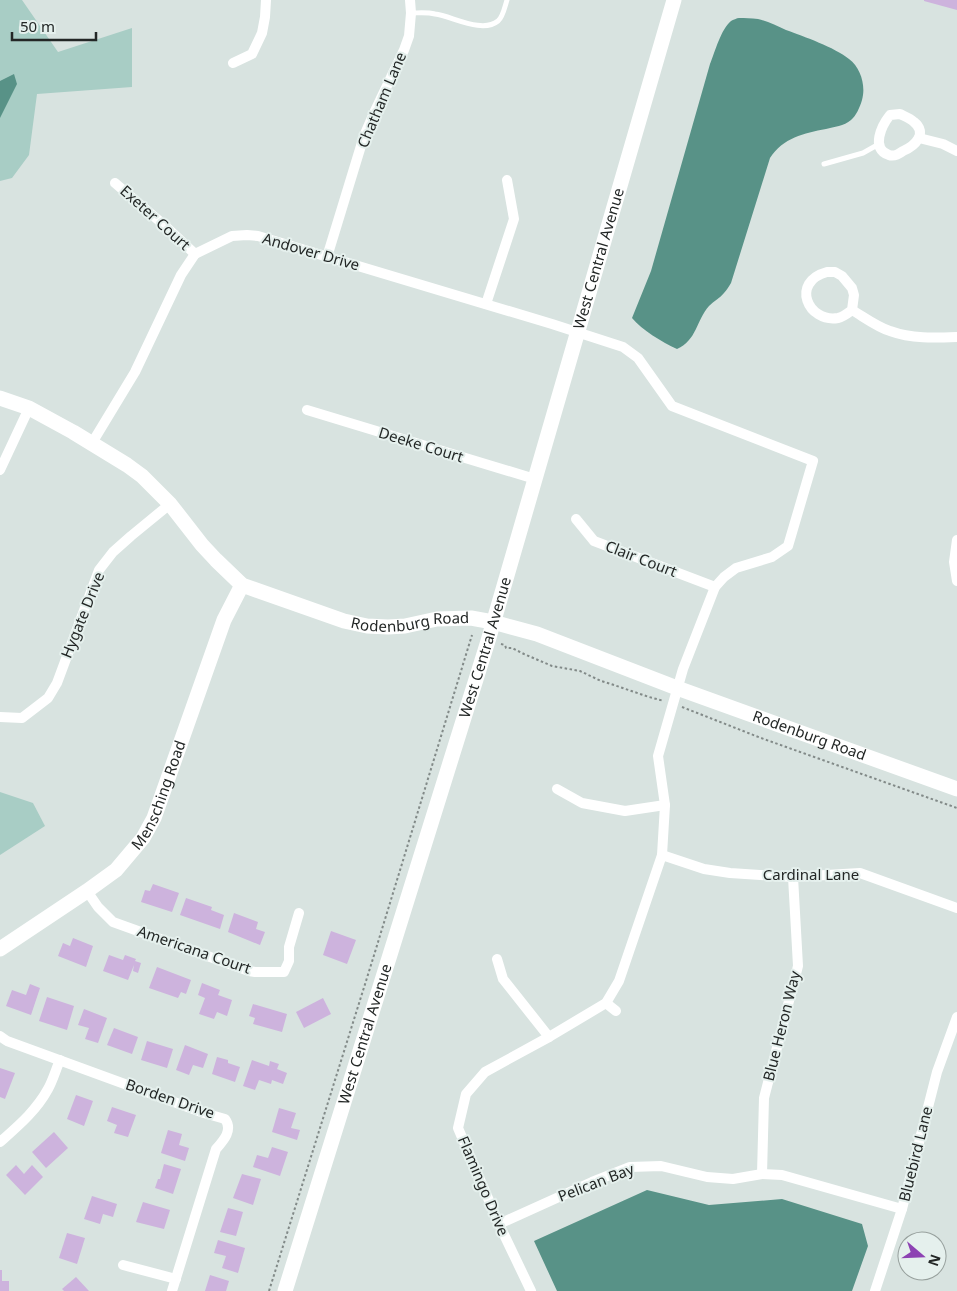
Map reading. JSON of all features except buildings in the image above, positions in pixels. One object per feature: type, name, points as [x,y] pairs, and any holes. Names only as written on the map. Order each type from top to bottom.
[{"type":"street","points":[[234,63],[252,54],[262,33],[266,0]]},
{"type":"street","name":"Chatham Lane","points":[[327,256],[364,136],[409,36],[412,12],[410,0]]},
{"type":"street","name":"West Central Avenue","points":[[285,1291],[493,622],[674,0]]},
{"type":"street","points":[[900,114],[914,122],[919,129],[919,138],[912,147],[895,156],[888,155],[880,148],[878,138],[884,123],[890,115],[900,114]]},
{"type":"street","points":[[919,138],[942,144],[957,151]]},
{"type":"street","points":[[486,304],[514,219],[507,180]]},
{"type":"street","name":"Exeter Court","points":[[115,183],[195,254]]},
{"type":"street","name":"Andover Drive","points":[[195,254],[232,236],[258,236],[624,347],[638,358],[672,406],[812,461],[788,546],[772,557],[736,568],[724,576],[715,587]]},
{"type":"street","points":[[92,443],[135,372],[181,275],[195,254]]},
{"type":"street","points":[[828,272],[835,272],[842,276],[852,288],[854,295],[852,310],[838,318],[820,315],[814,311],[806,298],[809,284],[820,274],[828,272]]},
{"type":"street","points":[[852,310],[889,331],[913,337],[957,337]]},
{"type":"street","name":"Rodenburg Road","points":[[0,398],[28,408],[92,443],[142,476],[170,504],[202,545],[242,585],[344,621],[367,626],[405,626],[437,619],[472,618],[537,634],[677,688],[957,789]]},
{"type":"street","points":[[0,470],[28,408]]},
{"type":"street","name":"Deeke Court","points":[[307,410],[535,478]]},
{"type":"street","name":"Hygate Drive","points":[[0,717],[22,718],[48,698],[57,683],[99,570],[113,552],[170,504]]},
{"type":"street","name":"Clair Court","points":[[576,519],[594,540],[715,587]]},
{"type":"street","points":[[957,540],[954,562],[957,582]]},
{"type":"street","name":"Mensching Road","points":[[0,949],[88,891],[116,870],[143,838],[154,818],[224,620],[242,585]]},
{"type":"street","points":[[616,1011],[606,1003],[618,981],[662,855],[665,805],[658,756],[683,669],[715,587]]},
{"type":"street","points":[[557,790],[582,803],[625,811],[665,805]]},
{"type":"street","name":"Cardinal Lane","points":[[662,855],[704,869],[730,874],[793,877],[860,873],[957,908]]},
{"type":"street","name":"Blue Heron Way","points":[[762,1174],[764,1098],[798,966],[793,877]]},
{"type":"street","name":"Americana Court","points":[[88,891],[98,907],[113,922],[255,972],[284,972],[289,962],[289,946],[299,913]]},
{"type":"street","points":[[497,959],[503,979],[549,1037]]},
{"type":"street","name":"Flamingo Drive","points":[[531,1291],[499,1224],[458,1128],[466,1094],[486,1072],[606,1003]]},
{"type":"street","name":"Bluebird Lane","points":[[875,1291],[902,1209],[937,1072],[957,1017]]},
{"type":"street","name":"Borden Drive","points":[[0,1036],[7,1041],[212,1116],[225,1118],[229,1128],[216,1150],[172,1291]]},
{"type":"street","points":[[0,1142],[27,1118],[39,1103],[49,1088],[60,1060]]},
{"type":"street","name":"Pelican Bay","points":[[499,1224],[630,1167],[661,1166],[707,1178],[733,1179],[762,1174],[782,1175],[902,1209]]},
{"type":"street","points":[[123,1265],[176,1279]]},
{"type":"lane","points":[[412,12],[434,14],[484,26],[500,20],[507,0]]},
{"type":"lane","points":[[824,164],[863,153],[879,144]]},
{"type":"path","points":[[269,1291],[472,637]]},
{"type":"path","points":[[506,645],[506,648],[512,648],[552,666],[580,672],[659,700]]},
{"type":"path","points":[[686,709],[760,738],[957,808]]},
{"type":"shaded area","points":[[0,0],[22,0],[58,52],[132,28],[132,87],[37,94],[29,155],[12,178],[0,181]]},
{"type":"shaded area","points":[[739,18],[765,21],[836,50],[857,67],[863,83],[863,95],[858,111],[848,122],[839,126],[810,132],[788,141],[775,151],[770,158],[731,283],[726,291],[709,306],[689,341],[677,349],[641,327],[632,318],[651,271],[710,64],[724,29],[731,21]]},
{"type":"shaded area","points":[[14,74],[17,84],[0,118],[0,81]]},
{"type":"shaded area","points":[[0,792],[33,803],[45,826],[0,855]]},
{"type":"shaded area","points":[[647,1190],[709,1205],[782,1199],[862,1224],[868,1246],[852,1291],[557,1291],[534,1241]]}]
